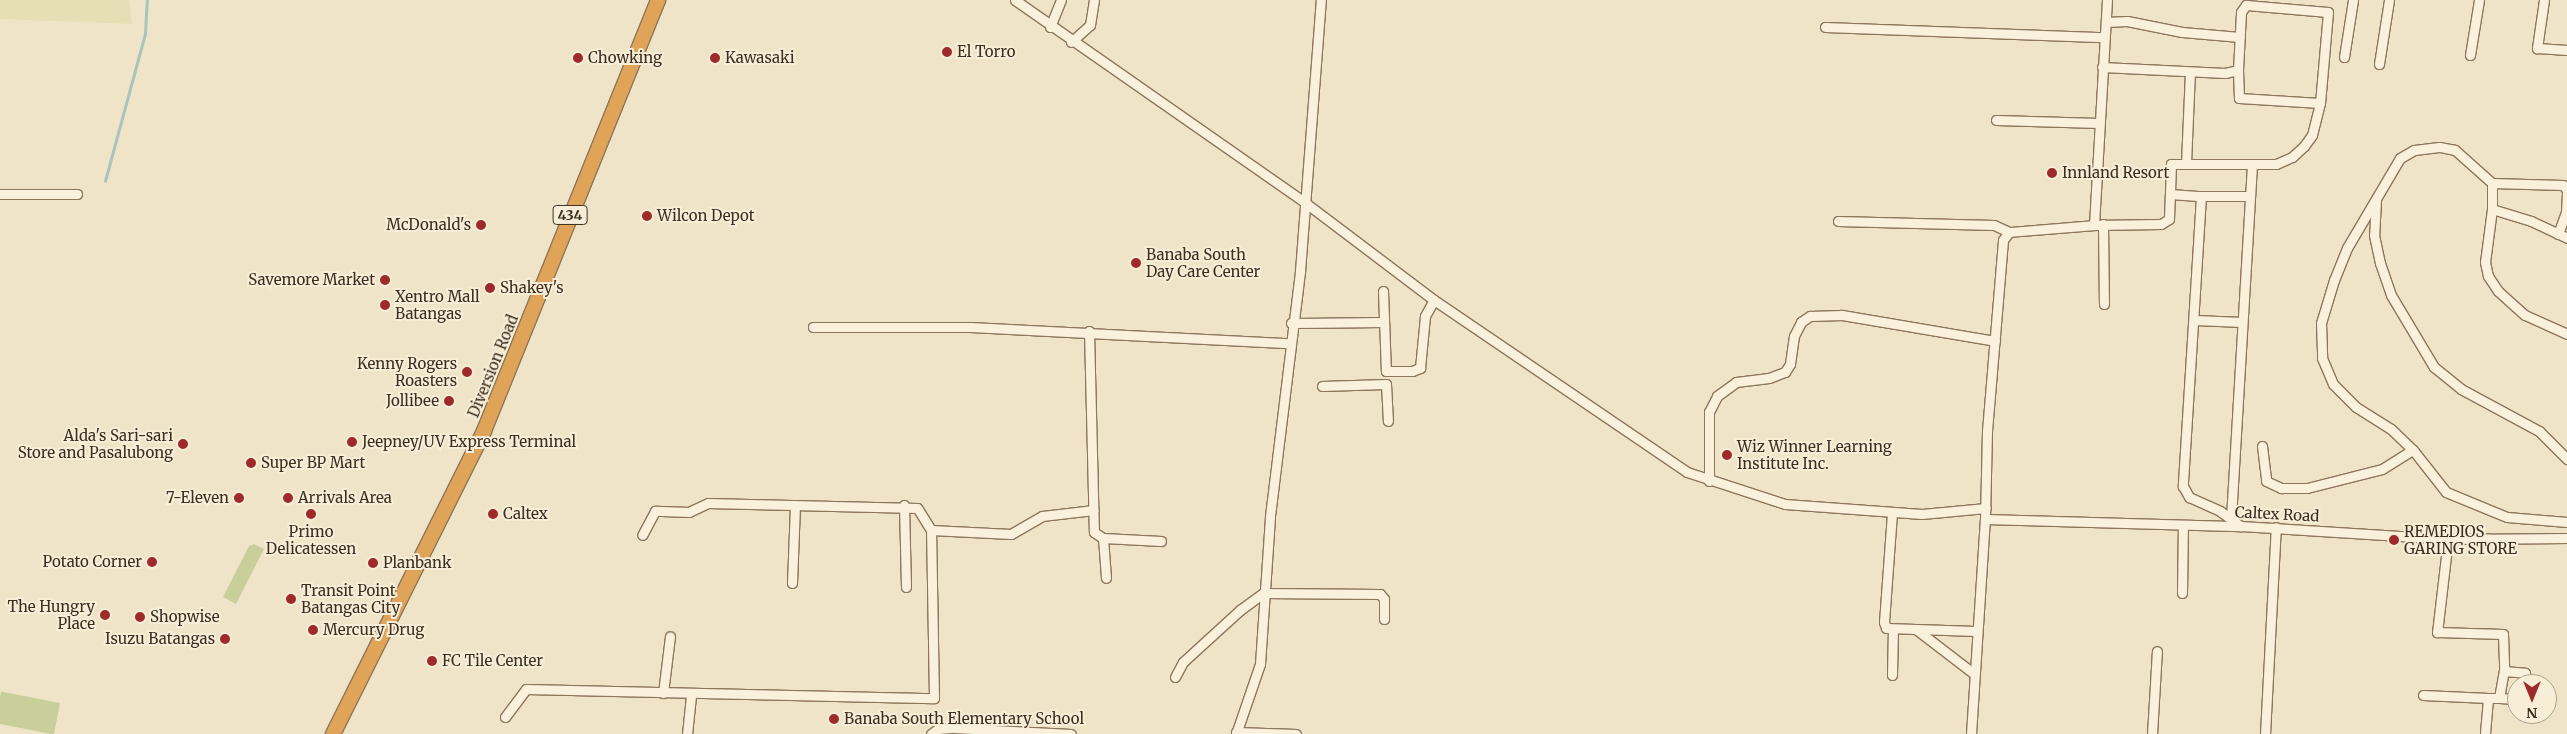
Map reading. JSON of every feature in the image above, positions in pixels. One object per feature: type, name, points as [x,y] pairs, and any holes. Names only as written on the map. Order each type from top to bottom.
[{"type":"highway","name":"Diversion Road","points":[[333,734],[484,430],[658,0]]},
{"type":"street","points":[[1015,0],[1050,27],[1303,201],[1434,300],[1687,472],[1709,481],[1785,504],[1922,514],[1986,508]]},
{"type":"street","points":[[1050,27],[1061,0]]},
{"type":"street","points":[[1072,42],[1090,25],[1094,0]]},
{"type":"street","points":[[1296,734],[1236,733],[1260,664],[1264,593],[1291,323],[1300,271],[1303,201],[1321,0]]},
{"type":"street","points":[[2104,304],[2099,224],[2099,122],[2107,0]]},
{"type":"street","points":[[2344,57],[2354,0]]},
{"type":"street","points":[[2379,64],[2389,0]]},
{"type":"street","points":[[2470,55],[2479,0]]},
{"type":"street","points":[[2544,0],[2537,48],[2567,50]]},
{"type":"street","points":[[1838,221],[1994,225],[2009,232],[2099,224],[2166,222],[2170,194],[2171,164],[2252,166],[2276,164],[2298,152],[2312,135],[2320,103],[2328,12],[2246,5],[2241,12],[2238,70],[2239,98],[2320,103]]},
{"type":"street","points":[[2106,22],[2127,21],[2182,32],[2240,37]]},
{"type":"street","points":[[1825,27],[2104,37]]},
{"type":"street","points":[[2102,67],[2190,72],[2238,70]]},
{"type":"street","points":[[2186,163],[2190,72]]},
{"type":"street","points":[[1996,120],[2099,122]]},
{"type":"street","points":[[2492,209],[2563,236],[2567,190],[2563,185],[2492,183],[2455,150],[2439,147],[2414,150],[2400,158],[2347,248],[2334,280],[2321,323],[2322,358],[2333,384],[2356,408],[2391,429],[2413,450],[2446,492],[2507,517],[2567,522]]},
{"type":"street","points":[[2231,518],[2252,166]]},
{"type":"street","points":[[2492,183],[2492,209],[2485,262],[2488,276],[2498,291],[2525,315],[2567,334]]},
{"type":"street","points":[[0,194],[77,194]]},
{"type":"street","points":[[2170,194],[2249,196]]},
{"type":"street","points":[[2200,196],[2183,486],[2189,497],[2231,518],[2241,526]]},
{"type":"street","points":[[2376,196],[2374,235],[2380,263],[2391,295],[2434,367],[2461,389],[2539,431],[2567,459]]},
{"type":"street","points":[[1971,734],[1973,673],[1986,508],[1987,431],[2003,240],[2009,232]]},
{"type":"street","points":[[1383,291],[1388,421]]},
{"type":"street","points":[[1386,371],[1412,371],[1420,368],[1425,316],[1434,300]]},
{"type":"street","points":[[1709,481],[1709,412],[1717,396],[1736,382],[1769,378],[1785,372],[1790,364],[1794,336],[1801,322],[1810,316],[1842,315],[1994,341]]},
{"type":"street","points":[[2194,320],[2242,322]]},
{"type":"street","points":[[1291,323],[1383,322]]},
{"type":"street","points":[[813,327],[1089,331],[1289,343]]},
{"type":"street","points":[[1089,331],[1094,532],[1103,538],[1161,541]]},
{"type":"street","points":[[1322,386],[1386,384]]},
{"type":"street","points":[[2262,446],[2266,481],[2281,488],[2307,488],[2382,468],[2413,450]]},
{"type":"street","points":[[505,717],[526,689],[691,695],[934,698],[931,530],[923,513],[917,508],[904,505],[708,503],[689,512],[655,511],[642,535]]},
{"type":"street","points":[[792,584],[795,505]]},
{"type":"street","points":[[904,505],[906,587]]},
{"type":"street","points":[[931,530],[1011,534],[1042,516],[1094,510]]},
{"type":"street","points":[[1892,513],[1884,622],[1886,628],[1976,631]]},
{"type":"street","name":"Caltex Road","points":[[1985,519],[2241,526],[2448,539],[2567,538]]},
{"type":"street","points":[[2182,593],[2183,524]]},
{"type":"street","points":[[2265,734],[2276,528]]},
{"type":"street","points":[[1103,538],[1106,578]]},
{"type":"street","points":[[2448,539],[2437,632],[2503,634],[2504,671],[2499,698]]},
{"type":"street","points":[[1175,677],[1183,662],[1218,633],[1240,610],[1264,593],[1380,594],[1384,599],[1384,619]]},
{"type":"street","points":[[1892,675],[1893,629]]},
{"type":"street","points":[[1917,630],[1973,673]]},
{"type":"street","points":[[663,693],[670,636]]},
{"type":"street","points":[[2152,734],[2157,651]]},
{"type":"street","points":[[2504,671],[2525,674]]},
{"type":"street","points":[[687,734],[691,695]]},
{"type":"street","points":[[2423,695],[2507,698]]},
{"type":"street","points":[[2484,733],[2488,698]]},
{"type":"street","points":[[931,734],[938,729],[954,728],[1071,734]]},
{"type":"shaded area","points":[[0,0],[129,0],[132,24],[0,19]]},
{"type":"green space","points":[[254,544],[264,549],[236,604],[223,597],[249,546]]},
{"type":"green space","points":[[1,692],[60,703],[54,734],[0,724]]},
{"type":"waterway","points":[[105,181],[145,34],[147,0]]},
{"type":"place","name":"El Torro","points":[[947,52]]},
{"type":"place","name":"Chowking","points":[[578,58]]},
{"type":"place","name":"Kawasaki","points":[[715,58]]},
{"type":"place","name":"Innland Resort","points":[[2052,173]]},
{"type":"place","name":"Wilcon Depot","points":[[647,216]]},
{"type":"place","name":"McDonald's","points":[[481,225]]},
{"type":"place","name":"Banaba South Day Care Center","points":[[1136,263]]},
{"type":"place","name":"Savemore Market","points":[[385,280]]},
{"type":"place","name":"Shakey's","points":[[490,288]]},
{"type":"place","name":"Xentro Mall Batangas","points":[[385,305]]},
{"type":"place","name":"Kenny Rogers Roasters","points":[[467,372]]},
{"type":"place","name":"Jollibee","points":[[449,401]]},
{"type":"place","name":"Jeepney/UV Express Terminal","points":[[352,442]]},
{"type":"place","name":"Alda's Sari-sari Store and Pasalubong","points":[[183,444]]},
{"type":"place","name":"Wiz Winner Learning Institute Inc.","points":[[1727,455]]},
{"type":"place","name":"Super BP Mart","points":[[251,463]]},
{"type":"place","name":"7-Eleven","points":[[239,498]]},
{"type":"place","name":"Arrivals Area","points":[[288,498]]},
{"type":"place","name":"Primo Delicatessen","points":[[311,514]]},
{"type":"place","name":"Caltex","points":[[493,514]]},
{"type":"place","name":"REMEDIOS GARING STORE","points":[[2394,540]]},
{"type":"place","name":"Potato Corner","points":[[152,562]]},
{"type":"place","name":"Planbank","points":[[373,563]]},
{"type":"place","name":"Transit Point Batangas City","points":[[291,599]]},
{"type":"place","name":"The Hungry Place","points":[[105,615]]},
{"type":"place","name":"Shopwise","points":[[140,617]]},
{"type":"place","name":"Mercury Drug","points":[[313,630]]},
{"type":"place","name":"Isuzu Batangas","points":[[225,639]]},
{"type":"place","name":"FC Tile Center","points":[[432,661]]},
{"type":"place","name":"Banaba South Elementary School","points":[[834,719]]}]
